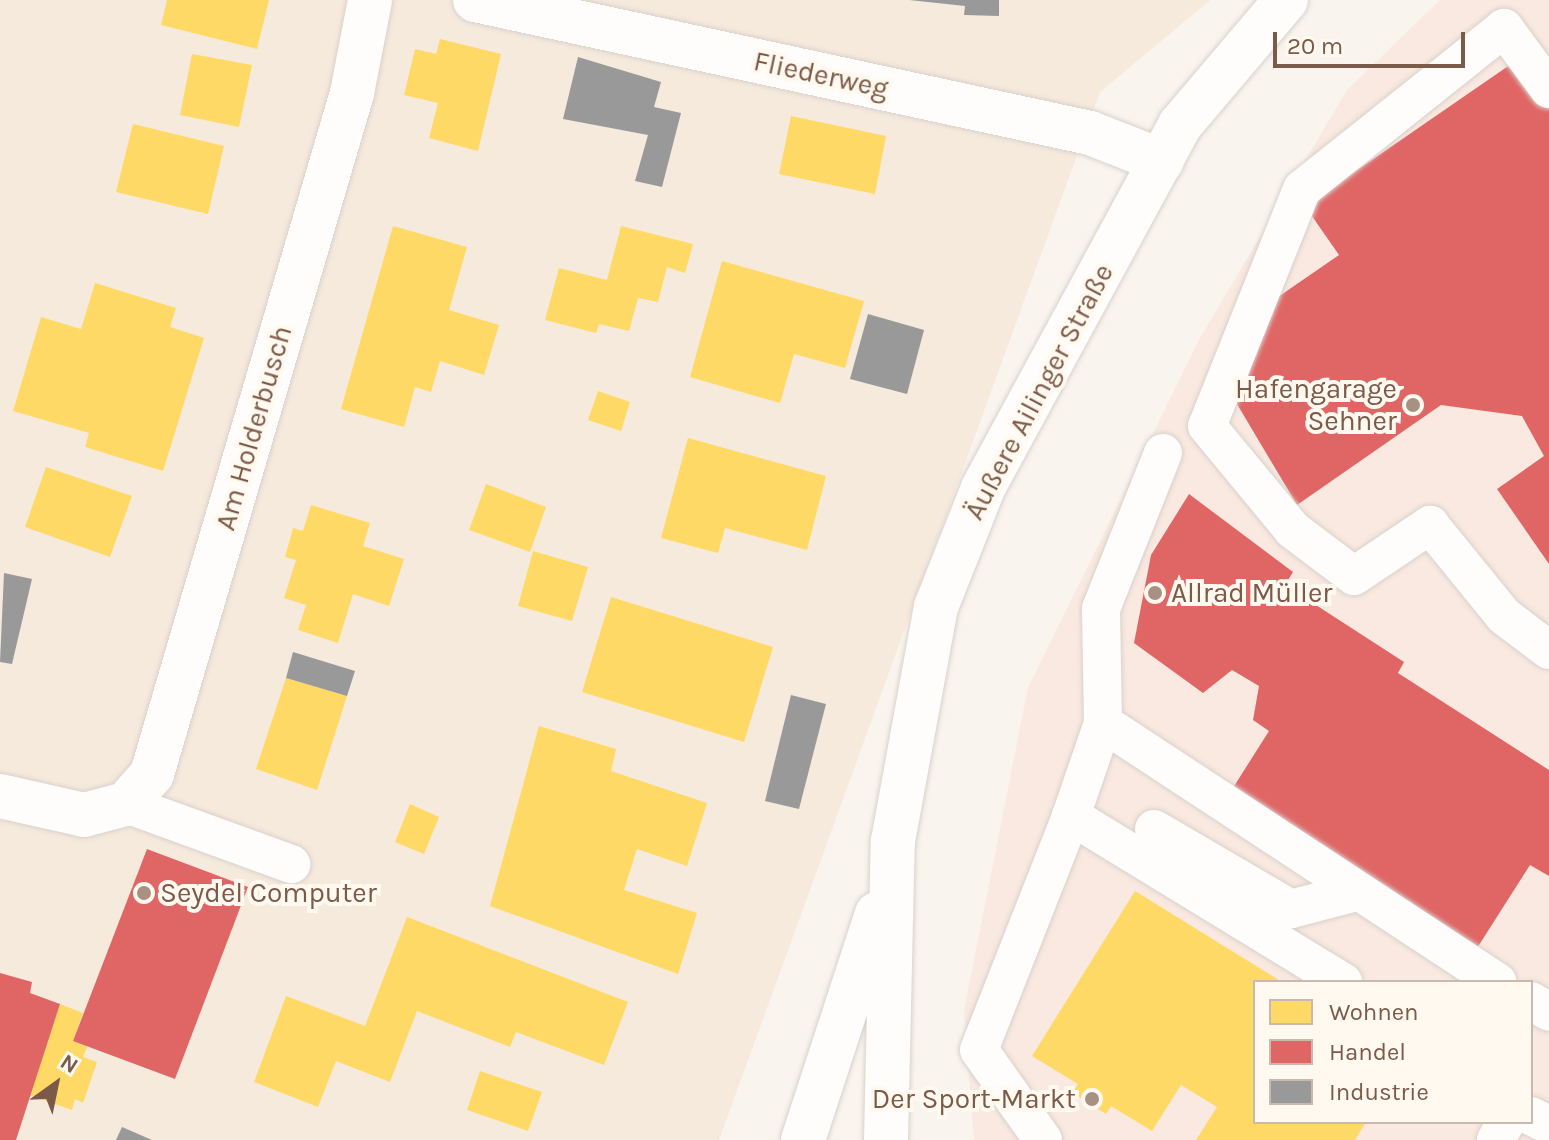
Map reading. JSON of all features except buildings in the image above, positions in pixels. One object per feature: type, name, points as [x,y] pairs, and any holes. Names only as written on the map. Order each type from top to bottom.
[{"type":"street","name":"Am Holderbusch","points":[[126,804],[152,774],[352,93],[370,0]]},
{"type":"street","name":"Fliederweg","points":[[475,0],[1090,133],[1162,161]]},
{"type":"street","name":"Äußere Ailinger Straße","points":[[889,878],[936,607],[983,488],[1180,125],[1286,0]]},
{"type":"street","points":[[0,796],[84,815],[126,804]]},
{"type":"street","points":[[803,1140],[889,878]]},
{"type":"street","points":[[886,1140],[889,878]]},
{"type":"lane","points":[[1549,89],[1504,28],[1302,189],[1207,426],[1293,530],[1354,576],[1430,525],[1504,616],[1549,650]]},
{"type":"lane","points":[[1043,1140],[979,1050],[1071,816],[1103,723],[1101,609],[1163,453]]},
{"type":"lane","points":[[1103,723],[1494,980]]},
{"type":"lane","points":[[126,804],[291,864]]},
{"type":"lane","points":[[1071,816],[1340,980]]},
{"type":"lane","points":[[1154,829],[1291,909],[1356,892]]},
{"type":"shaded area","points":[[0,0],[1210,0],[1100,92],[719,1140],[0,1140]]},
{"type":"shaded area","points":[[1440,0],[1549,0],[1549,1140],[974,1140],[964,1011],[1028,688],[1200,338],[1347,90]]},
{"type":"place","name":"Hafengarage Sehner","points":[[1413,405]]},
{"type":"place","name":"Allrad Müller","points":[[1155,593]]},
{"type":"place","name":"Seydel Computer","points":[[144,893]]},
{"type":"place","name":"Der Sport-Markt","points":[[1092,1099]]}]
